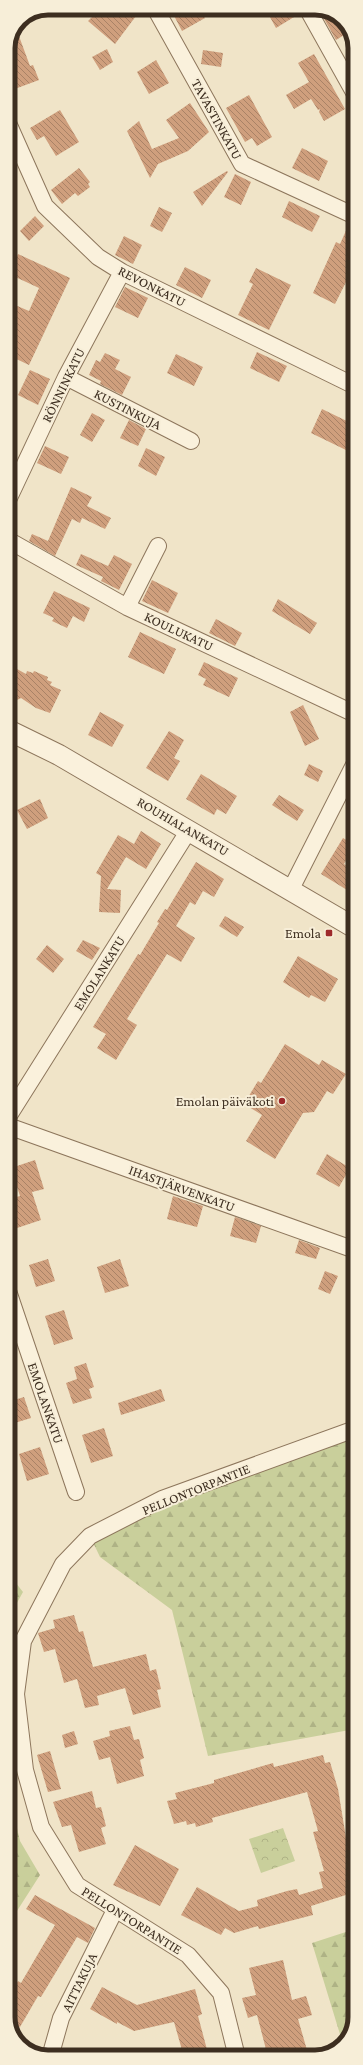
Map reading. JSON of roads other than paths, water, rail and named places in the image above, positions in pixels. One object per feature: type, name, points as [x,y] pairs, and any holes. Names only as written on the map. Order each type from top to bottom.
[{"type":"street","name":"TAVASTINKATU","points":[[159,15],[242,164],[348,213]]},
{"type":"street","points":[[311,15],[348,81]]},
{"type":"street","name":"REVONKATU","points":[[15,139],[45,206],[98,257],[122,272],[348,383]]},
{"type":"street","name":"RÖNNINKATU","points":[[15,485],[66,377],[122,272]]},
{"type":"street","name":"KUSTINKUJA","points":[[66,377],[191,441]]},
{"type":"street","name":"KOULUKATU","points":[[15,544],[127,607],[348,711]]},
{"type":"street","points":[[127,607],[158,546]]},
{"type":"street","name":"ROUHIALANKATU","points":[[15,733],[59,755],[291,889],[348,924]]},
{"type":"street","points":[[291,889],[348,777]]},
{"type":"street","name":"EMOLANKATU","points":[[15,1106],[189,830]]},
{"type":"street","name":"IHASTJÄRVENKATU","points":[[15,1129],[348,1247]]},
{"type":"street","name":"EMOLANKATU","points":[[15,1312],[76,1492]]},
{"type":"street","name":"PELLONTORPANTIE","points":[[235,2050],[220,1993],[216,1987],[188,1955],[77,1885],[41,1827],[25,1770],[16,1694],[23,1641],[63,1564],[90,1536],[162,1499],[348,1432]]},
{"type":"street","name":"AITTAKUJA","points":[[52,2050],[61,2018],[115,1910]]},
{"type":"place","name":"Emola","points":[[329,933]]},
{"type":"place","name":"Emolan päiväkoti","points":[[282,1101]]}]
